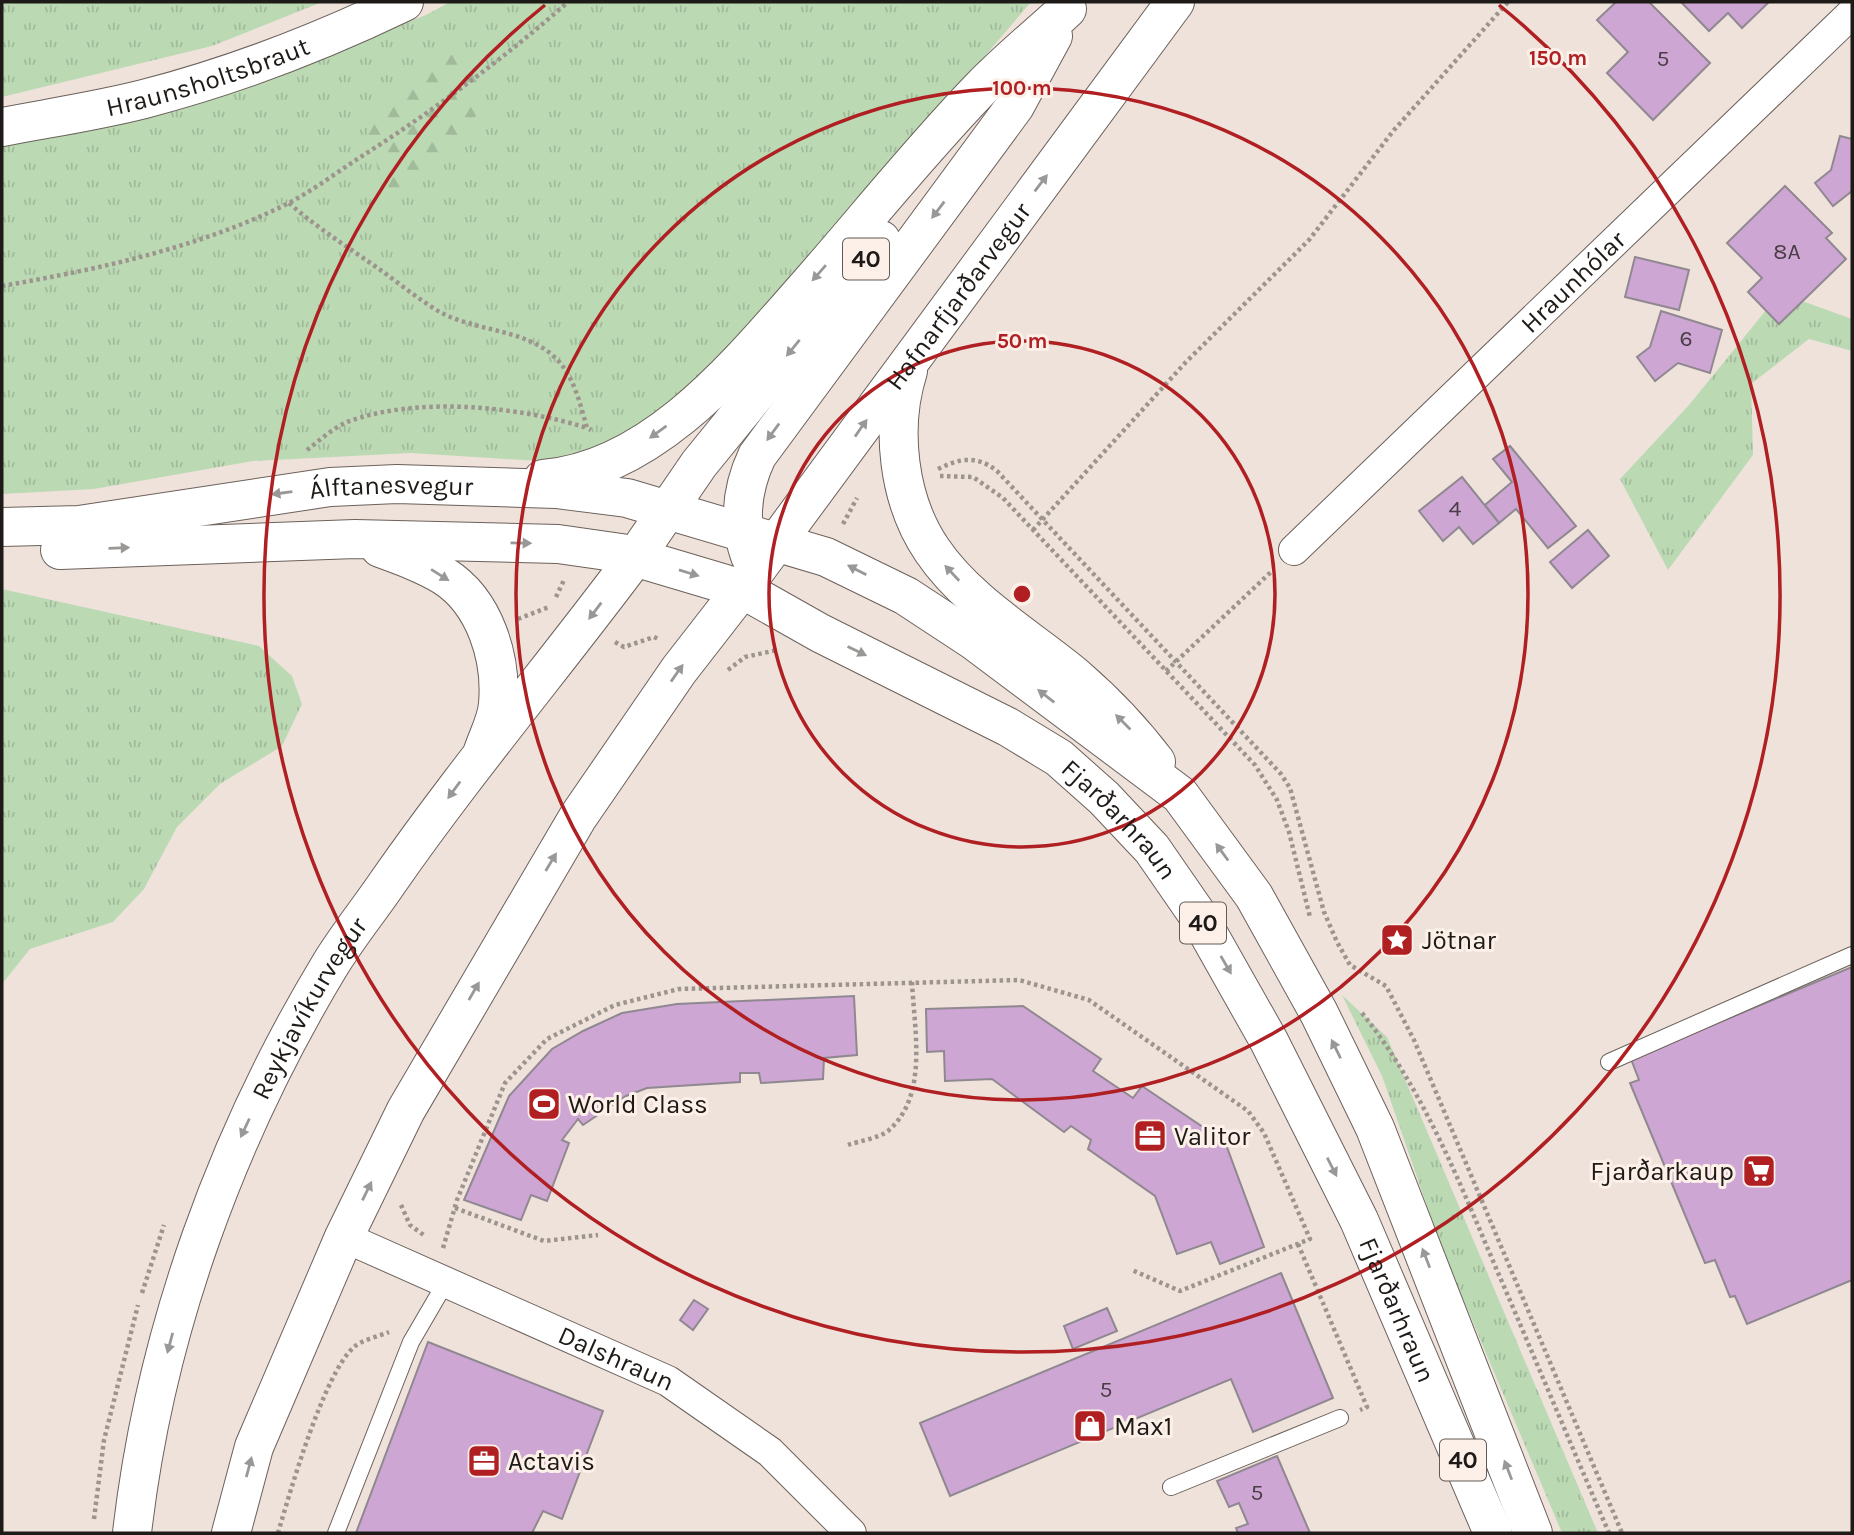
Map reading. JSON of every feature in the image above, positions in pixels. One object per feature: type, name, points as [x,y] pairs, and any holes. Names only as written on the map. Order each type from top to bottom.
[{"type":"main road","name":"Hraunsholtsbraut","points":[[2,127],[143,99],[224,74],[282,55],[404,2]]},
{"type":"main road","name":"Hafnarfjarðarvegur","points":[[754,558],[832,470],[912,355],[1175,2]]},
{"type":"main road","points":[[481,485],[558,478],[614,460],[689,410],[739,363],[981,88],[1070,6]]},
{"type":"main road","points":[[231,1533],[254,1447],[344,1237],[406,1110],[578,817],[754,558],[746,479],[757,456],[1015,106],[1070,6]]},
{"type":"main road","name":"40","points":[[635,556],[666,509],[1070,6]]},
{"type":"main road","points":[[912,355],[903,387],[900,449],[907,492],[919,528],[933,551],[975,596],[1077,678],[1129,727],[1180,795]]},
{"type":"main road","name":"Álftanesvegur","points":[[2,527],[79,525],[330,486],[481,485],[556,489],[627,498],[666,509],[754,558]]},
{"type":"main road","points":[[355,539],[414,561],[446,577],[471,603],[487,630],[499,676],[498,708],[483,751]]},
{"type":"main road","name":"Álftanesvegur","points":[[2,552],[355,539],[558,544],[635,556]]},
{"type":"main road","name":"Fjarðarhraun","points":[[635,556],[840,562],[906,596],[973,640],[1180,795],[1254,897],[1319,1013],[1375,1128],[1533,1533]]},
{"type":"main road","name":"Reykjavíkurvegur","points":[[132,1533],[155,1401],[186,1282],[228,1164],[274,1068],[331,964],[483,751],[635,556]]},
{"type":"main road","name":"Fjarðarhraun","points":[[754,558],[791,634],[1008,727],[1059,758],[1104,798],[1152,849],[1199,917],[1269,1041],[1359,1220],[1493,1533]]},
{"type":"street","name":"Hraunhólar","points":[[1294,550],[1852,13]]},
{"type":"street","name":"Dalshraun","points":[[344,1237],[668,1381],[695,1397],[770,1452],[851,1533]]},
{"type":"lane","points":[[1609,1062],[1852,955]]},
{"type":"lane","points":[[336,1533],[411,1342],[446,1282]]},
{"type":"lane","points":[[1171,1487],[1340,1418]]},
{"type":"path","points":[[2,286],[90,271],[241,223],[289,203],[405,129],[513,51],[568,2]]},
{"type":"path","points":[[1033,530],[1186,362],[1309,240],[1394,130],[1508,2]]},
{"type":"path","points":[[289,203],[320,230],[440,312],[472,326],[505,332],[538,346],[561,364],[573,387],[587,428]]},
{"type":"path","points":[[307,450],[344,423],[378,412],[444,407],[536,414],[594,431]]},
{"type":"path","points":[[843,526],[861,491]]},
{"type":"path","points":[[1166,671],[1294,550]]},
{"type":"path","points":[[513,620],[551,606],[567,575]]},
{"type":"path","points":[[723,675],[745,657],[791,634]]},
{"type":"path","points":[[614,642],[624,648],[654,637],[659,640]]},
{"type":"path","points":[[400,1194],[399,1202],[410,1225],[443,1249],[455,1208],[505,1083],[547,1039],[615,1005],[679,989],[1019,980],[1088,1000],[1248,1111],[1264,1133],[1310,1239],[1180,1292],[1132,1270]]},
{"type":"path","points":[[848,1145],[887,1132],[912,1100],[915,1073],[912,982]]},
{"type":"path","points":[[455,1208],[544,1241],[598,1235]]},
{"type":"path","points":[[1298,1244],[1367,1407],[1340,1418]]},
{"type":"path","points":[[278,1533],[294,1478],[336,1371],[354,1346],[392,1331]]},
{"type":"green space","points":[[2,2],[322,2],[212,46],[2,97]]},
{"type":"green space","points":[[450,2],[1031,2],[724,362],[618,439],[555,462],[411,453],[253,461],[94,489],[2,494],[2,144],[176,111],[426,15]]},
{"type":"green space","points":[[468,54],[482,72],[485,92],[478,112],[446,152],[391,195],[383,190],[368,130],[374,114],[448,55]]},
{"type":"green space","points":[[1780,293],[1852,319],[1852,351],[1809,339],[1751,384],[1753,455],[1668,570],[1620,479],[1689,405]]},
{"type":"green space","points":[[2,589],[259,646],[292,676],[302,704],[282,746],[220,784],[177,827],[144,889],[113,922],[30,949],[2,984]]},
{"type":"green space","points":[[1342,995],[1387,1037],[1598,1533],[1562,1533],[1442,1249],[1382,1076]]},
{"type":"building","points":[[1616,2],[1649,2],[1710,63],[1653,120],[1607,73],[1628,52],[1597,20]]},
{"type":"building","points":[[1681,2],[1769,2],[1742,28],[1728,13],[1709,31]]},
{"type":"building","points":[[1840,136],[1852,139],[1852,191],[1833,206],[1815,183],[1831,170]]},
{"type":"building","points":[[1785,186],[1832,233],[1826,238],[1846,259],[1779,324],[1748,292],[1762,278],[1727,243]]},
{"type":"building","points":[[1635,257],[1689,270],[1679,310],[1625,297]]},
{"type":"building","points":[[1661,311],[1722,330],[1710,373],[1678,363],[1655,381],[1637,357],[1650,347]]},
{"type":"building","points":[[1510,446],[1576,526],[1548,548],[1516,509],[1499,523],[1485,505],[1512,482],[1493,459]]},
{"type":"building","points":[[1462,477],[1499,523],[1473,544],[1459,527],[1443,541],[1419,511]]},
{"type":"building","points":[[1588,530],[1609,556],[1572,588],[1550,562]]},
{"type":"building","name":"Fjarðarkaup","points":[[1852,967],[1852,1280],[1747,1324],[1735,1296],[1730,1297],[1715,1260],[1705,1263],[1630,1083],[1639,1080],[1631,1059]]},
{"type":"building","points":[[854,996],[857,1055],[824,1058],[823,1079],[761,1083],[759,1073],[740,1073],[740,1082],[647,1088],[626,1096],[583,1125],[578,1119],[562,1140],[569,1143],[547,1201],[531,1195],[521,1220],[464,1200],[509,1096],[552,1049],[583,1031],[622,1013],[677,1004]]},
{"type":"building","name":"Valitor","points":[[1023,1006],[1101,1059],[1093,1071],[1133,1098],[1142,1086],[1225,1142],[1264,1247],[1220,1264],[1211,1242],[1177,1254],[1155,1196],[1088,1149],[1091,1140],[1071,1126],[1064,1132],[992,1079],[945,1081],[944,1051],[927,1052],[926,1009]]},
{"type":"building","points":[[1281,1273],[1333,1398],[1253,1432],[1231,1379],[950,1496],[920,1423]]},
{"type":"building","points":[[694,1300],[708,1309],[693,1330],[680,1320]]},
{"type":"building","points":[[1107,1308],[1117,1331],[1073,1349],[1064,1326]]},
{"type":"building","name":"Actavis","points":[[428,1342],[603,1411],[562,1519],[543,1511],[532,1533],[356,1533]]},
{"type":"building","points":[[1277,1456],[1310,1533],[1238,1533],[1236,1528],[1248,1524],[1239,1503],[1229,1507],[1217,1481]]},
{"type":"place","name":"Jötnar","points":[[1397,940]]},
{"type":"place","name":"World Class","points":[[544,1104]]},
{"type":"place","name":"Valitor","points":[[1150,1136]]},
{"type":"place","name":"Fjarðarkaup","points":[[1759,1171]]},
{"type":"place","name":"Max1","points":[[1090,1426]]},
{"type":"place","name":"Actavis","points":[[484,1461]]}]
